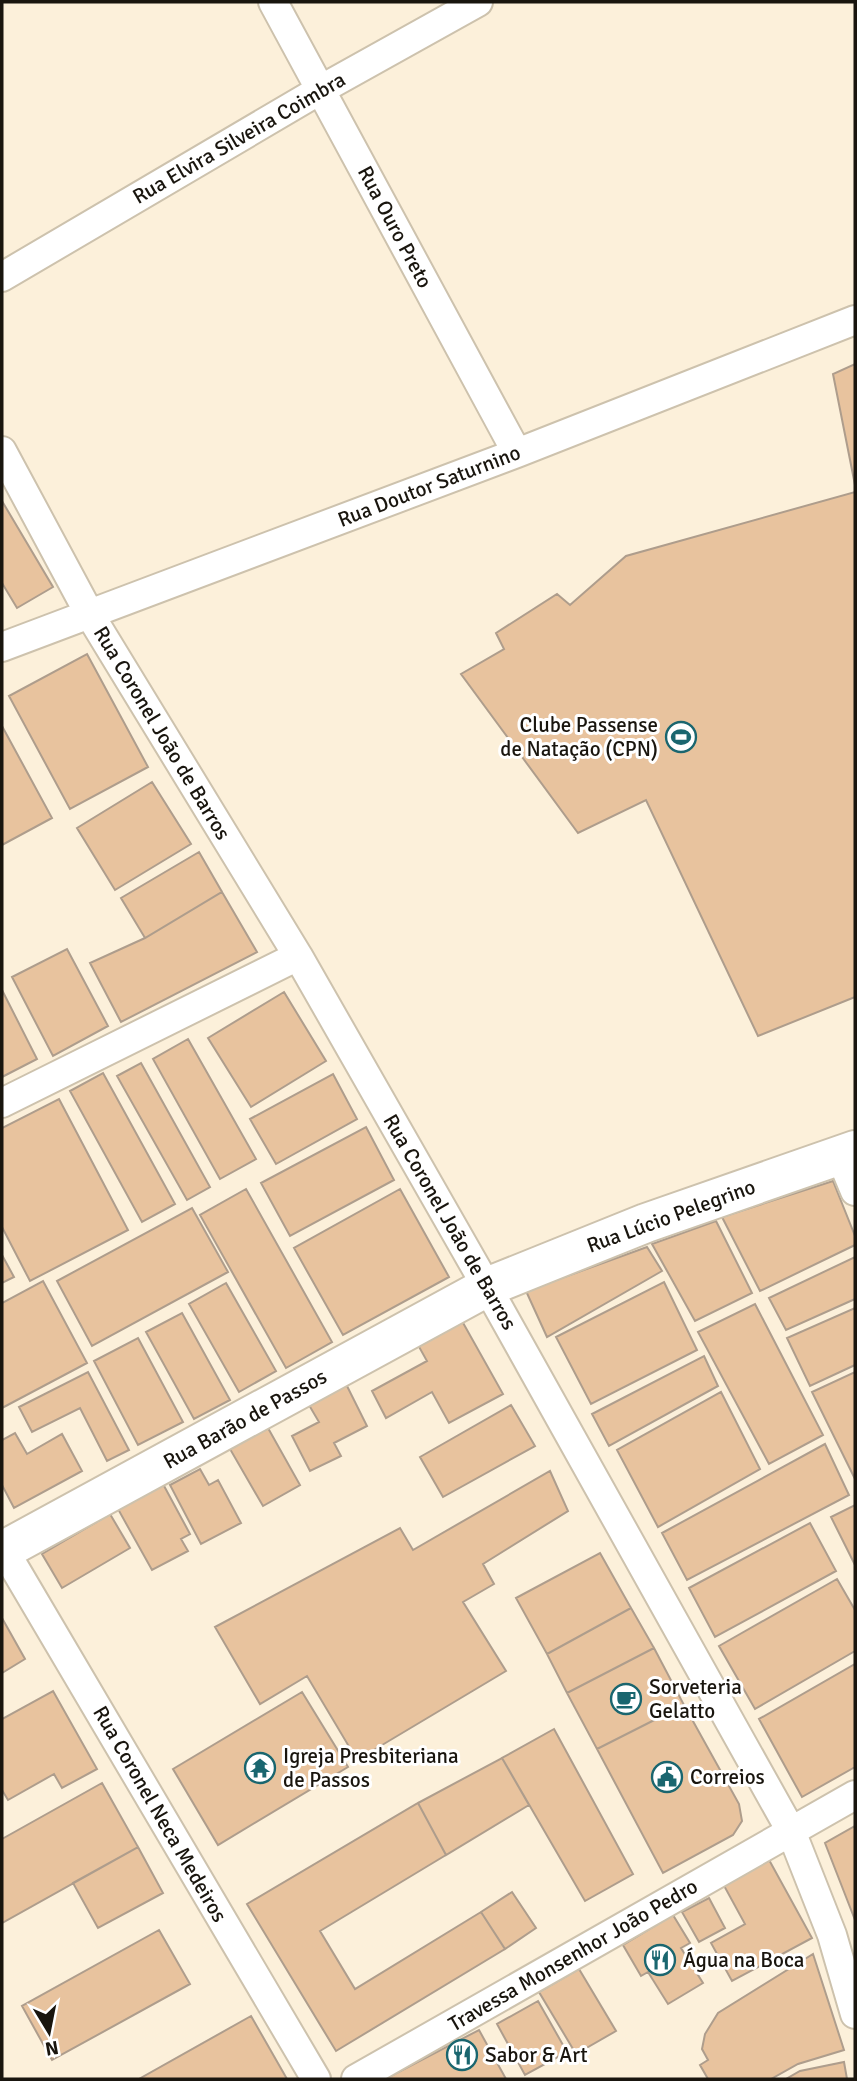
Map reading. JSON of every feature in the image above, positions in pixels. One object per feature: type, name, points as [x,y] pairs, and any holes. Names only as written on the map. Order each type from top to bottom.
[{"type":"main road","name":"Rua Lúcio Pelegrino","points":[[487,1287],[646,1223],[848,1153]]},
{"type":"main road","name":"Rua Barão de Passos","points":[[3,1550],[487,1287]]},
{"type":"street","name":"Rua Ouro Preto","points":[[273,2],[517,453]]},
{"type":"street","name":"Rua Elvira Silveira Coimbra","points":[[2,277],[320,90],[478,2]]},
{"type":"street","name":"Rua Doutor Saturnino","points":[[2,647],[517,453],[855,320]]},
{"type":"street","name":"Rua Coronel João de Barros","points":[[2,450],[90,615],[298,956],[487,1287],[791,1831],[832,1935],[855,2014]]},
{"type":"street","points":[[2,1103],[298,956]]},
{"type":"street","points":[[848,1153],[855,1191]]},
{"type":"street","name":"Rua Coronel Neca Medeiros","points":[[3,1550],[316,2079]]},
{"type":"street","name":"Travessa Monsenhor João Pedro","points":[[356,2079],[855,1795]]},
{"type":"building","points":[[855,364],[855,485],[833,374]]},
{"type":"building","name":"Clube Passense de Natação (CPN)","points":[[855,492],[855,997],[758,1036],[646,800],[578,833],[461,674],[504,649],[496,633],[557,594],[570,605],[626,556]]},
{"type":"building","points":[[2,501],[53,587],[17,608],[2,583]]},
{"type":"building","points":[[87,654],[148,767],[70,809],[9,696]]},
{"type":"building","points":[[2,726],[52,818],[2,845]]},
{"type":"building","points":[[152,782],[191,844],[115,890],[77,828]]},
{"type":"building","points":[[199,852],[222,892],[145,938],[121,898]]},
{"type":"building","points":[[222,892],[257,952],[121,1022],[90,963],[145,938]]},
{"type":"building","points":[[67,949],[108,1026],[53,1056],[12,977]]},
{"type":"building","points":[[2,990],[37,1059],[2,1077]]},
{"type":"building","points":[[284,992],[326,1061],[251,1107],[208,1038]]},
{"type":"building","points":[[188,1039],[256,1159],[220,1179],[153,1059]]},
{"type":"building","points":[[141,1063],[210,1187],[187,1200],[117,1076]]},
{"type":"building","points":[[103,1073],[175,1204],[142,1222],[70,1091]]},
{"type":"building","points":[[333,1074],[357,1119],[276,1164],[250,1119]]},
{"type":"building","points":[[59,1099],[128,1230],[30,1281],[2,1227],[2,1128]]},
{"type":"building","points":[[366,1127],[394,1180],[290,1236],[261,1183]]},
{"type":"building","points":[[833,1181],[855,1236],[855,1245],[760,1291],[722,1217]]},
{"type":"building","points":[[246,1189],[332,1342],[286,1368],[200,1215]]},
{"type":"building","points":[[400,1189],[449,1277],[343,1335],[294,1248]]},
{"type":"building","points":[[192,1208],[228,1272],[92,1346],[57,1281]]},
{"type":"building","points":[[716,1221],[752,1293],[695,1321],[652,1244]]},
{"type":"building","points":[[647,1247],[662,1271],[547,1337],[526,1291]]},
{"type":"building","points":[[2,1255],[14,1277],[2,1283]]},
{"type":"building","points":[[855,1257],[855,1299],[786,1330],[769,1298]]},
{"type":"building","points":[[43,1281],[87,1363],[2,1408],[2,1303]]},
{"type":"building","points":[[664,1282],[697,1350],[591,1404],[556,1337]]},
{"type":"building","points":[[226,1283],[276,1371],[239,1392],[189,1304]]},
{"type":"building","points":[[755,1304],[823,1435],[769,1464],[698,1332]]},
{"type":"building","points":[[855,1308],[855,1365],[810,1386],[787,1338]]},
{"type":"building","points":[[182,1313],[230,1400],[194,1419],[146,1332]]},
{"type":"building","points":[[462,1321],[503,1394],[449,1423],[432,1392],[386,1418],[372,1391],[427,1361],[418,1345]]},
{"type":"building","points":[[138,1338],[183,1422],[138,1445],[94,1361]]},
{"type":"building","points":[[704,1356],[718,1386],[609,1446],[592,1414]]},
{"type":"building","points":[[88,1372],[129,1450],[107,1461],[80,1408],[32,1432],[19,1407]]},
{"type":"building","points":[[855,1372],[855,1479],[812,1392]]},
{"type":"building","points":[[344,1380],[367,1426],[334,1443],[341,1456],[310,1471],[292,1436],[319,1422],[306,1400]]},
{"type":"building","points":[[721,1392],[760,1469],[658,1527],[617,1450]]},
{"type":"building","points":[[511,1405],[535,1446],[443,1497],[420,1457]]},
{"type":"building","points":[[268,1428],[300,1485],[263,1506],[230,1449]]},
{"type":"building","points":[[15,1433],[27,1454],[62,1434],[82,1471],[14,1508],[2,1485],[2,1440]]},
{"type":"building","points":[[825,1444],[849,1495],[687,1580],[662,1533]]},
{"type":"building","points":[[200,1469],[209,1485],[218,1480],[241,1523],[201,1544],[170,1485]]},
{"type":"building","points":[[550,1471],[568,1511],[483,1564],[494,1584],[463,1602],[506,1671],[357,1760],[307,1676],[260,1704],[215,1627],[400,1528],[413,1550]]},
{"type":"building","points":[[163,1484],[190,1534],[181,1539],[188,1551],[152,1570],[118,1509]]},
{"type":"building","points":[[855,1505],[855,1565],[831,1517]]},
{"type":"building","points":[[110,1514],[130,1548],[62,1588],[42,1554]]},
{"type":"building","points":[[810,1523],[836,1571],[715,1637],[689,1588]]},
{"type":"building","points":[[600,1553],[631,1608],[547,1654],[516,1598]]},
{"type":"building","points":[[837,1579],[855,1610],[855,1651],[755,1709],[719,1646]]},
{"type":"building","points":[[631,1608],[654,1648],[567,1693],[547,1654]]},
{"type":"building","points":[[2,1618],[25,1659],[2,1673]]},
{"type":"building","name":"Sorveteria Gelatto","points":[[654,1648],[684,1705],[597,1749],[567,1693]]},
{"type":"building","points":[[855,1664],[855,1767],[802,1797],[759,1719]]},
{"type":"building","points":[[53,1691],[97,1769],[62,1788],[54,1774],[8,1800],[2,1790],[2,1719]]},
{"type":"building","name":"Igreja Presbiteriana de Passos","points":[[302,1692],[348,1767],[218,1845],[173,1769]]},
{"type":"building","name":"Correios","points":[[684,1705],[739,1804],[742,1821],[733,1835],[663,1873],[597,1749]]},
{"type":"building","points":[[554,1729],[633,1874],[585,1901],[502,1758]]},
{"type":"building","points":[[502,1758],[529,1805],[446,1855],[418,1803]]},
{"type":"building","points":[[102,1783],[138,1847],[2,1923],[2,1839]]},
{"type":"building","points":[[418,1803],[446,1855],[320,1931],[355,1989],[481,1912],[505,1949],[336,2051],[247,1904]]},
{"type":"building","points":[[855,1826],[855,1920],[825,1843]]},
{"type":"building","points":[[138,1847],[163,1893],[98,1928],[73,1883]]},
{"type":"building","points":[[768,1858],[812,1938],[732,1981],[711,1943],[745,1924],[722,1882]]},
{"type":"building","points":[[512,1892],[536,1928],[505,1949],[481,1912]]},
{"type":"building","points":[[709,1898],[725,1928],[699,1942],[682,1912]]},
{"type":"building","name":"Água na Boca","points":[[673,1915],[690,1943],[681,1948],[703,1983],[668,2004],[648,1972],[641,1976],[623,1945]]},
{"type":"building","points":[[159,1930],[190,1984],[52,2060],[22,2006]]},
{"type":"building","points":[[813,1954],[844,2050],[798,2064],[771,2079],[708,2079],[700,2065],[708,2060],[702,2049],[705,2034],[718,2013]]},
{"type":"building","points":[[579,1969],[616,2031],[576,2054],[539,1992]]},
{"type":"building","points":[[538,2001],[567,2052],[525,2075],[497,2024]]},
{"type":"building","points":[[251,2016],[287,2079],[139,2079]]},
{"type":"building","name":"Sabor & Art","points":[[479,2030],[506,2079],[385,2079]]},
{"type":"building","points":[[844,2062],[847,2079],[786,2079],[800,2071]]},
{"type":"place","name":"Clube Passense de Natação (CPN)","points":[[681,737]]},
{"type":"place","name":"Sorveteria Gelatto","points":[[626,1699]]},
{"type":"place","name":"Igreja Presbiteriana de Passos","points":[[260,1768]]},
{"type":"place","name":"Correios","points":[[667,1777]]},
{"type":"place","name":"Água na Boca","points":[[660,1960]]},
{"type":"place","name":"Sabor & Art","points":[[462,2055]]}]
